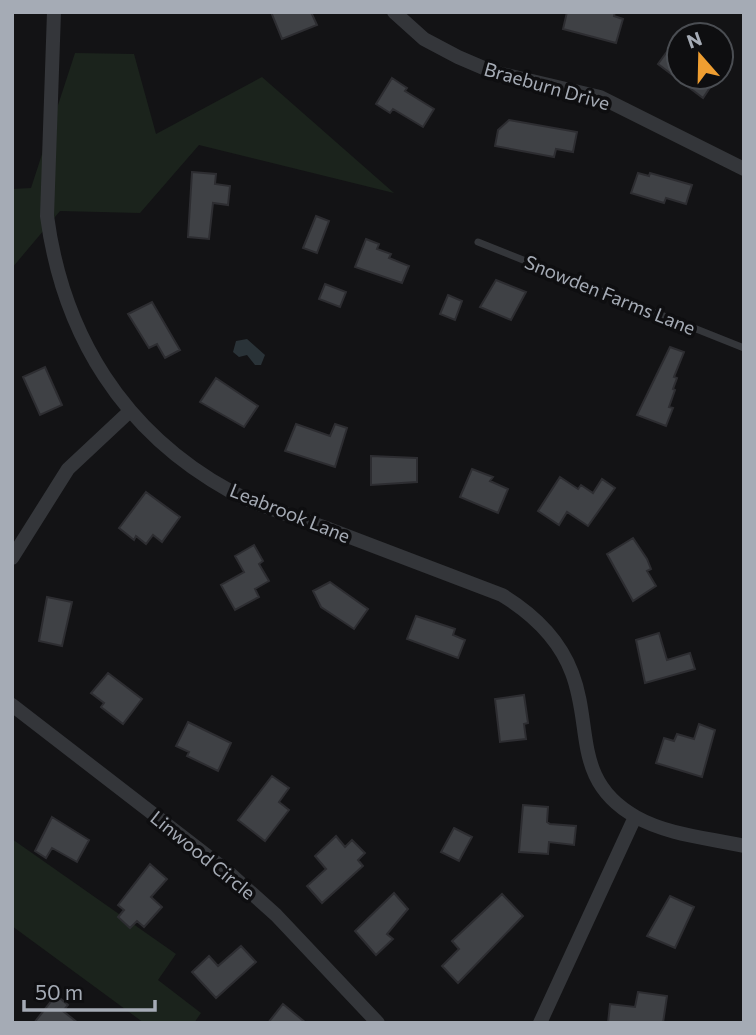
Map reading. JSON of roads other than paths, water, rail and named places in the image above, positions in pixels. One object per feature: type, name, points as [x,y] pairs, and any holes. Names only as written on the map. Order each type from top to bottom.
[{"type":"street","name":"Leabrook Lane","points":[[54,12],[47,216],[51,246],[60,284],[88,351],[130,411],[167,448],[233,492],[502,595],[524,609],[559,648],[572,672],[590,765],[609,794],[635,817],[659,827],[744,846]]},
{"type":"street","name":"Braeburn Drive","points":[[394,12],[424,39],[458,57],[493,72],[600,97],[744,169]]},
{"type":"street","points":[[12,558],[68,469],[130,411]]},
{"type":"street","name":"Linwood Circle","points":[[12,705],[227,871],[276,915],[378,1023]]},
{"type":"street","points":[[540,1023],[635,817]]},
{"type":"lane","name":"Snowden Farms Lane","points":[[478,242],[744,348]]}]
